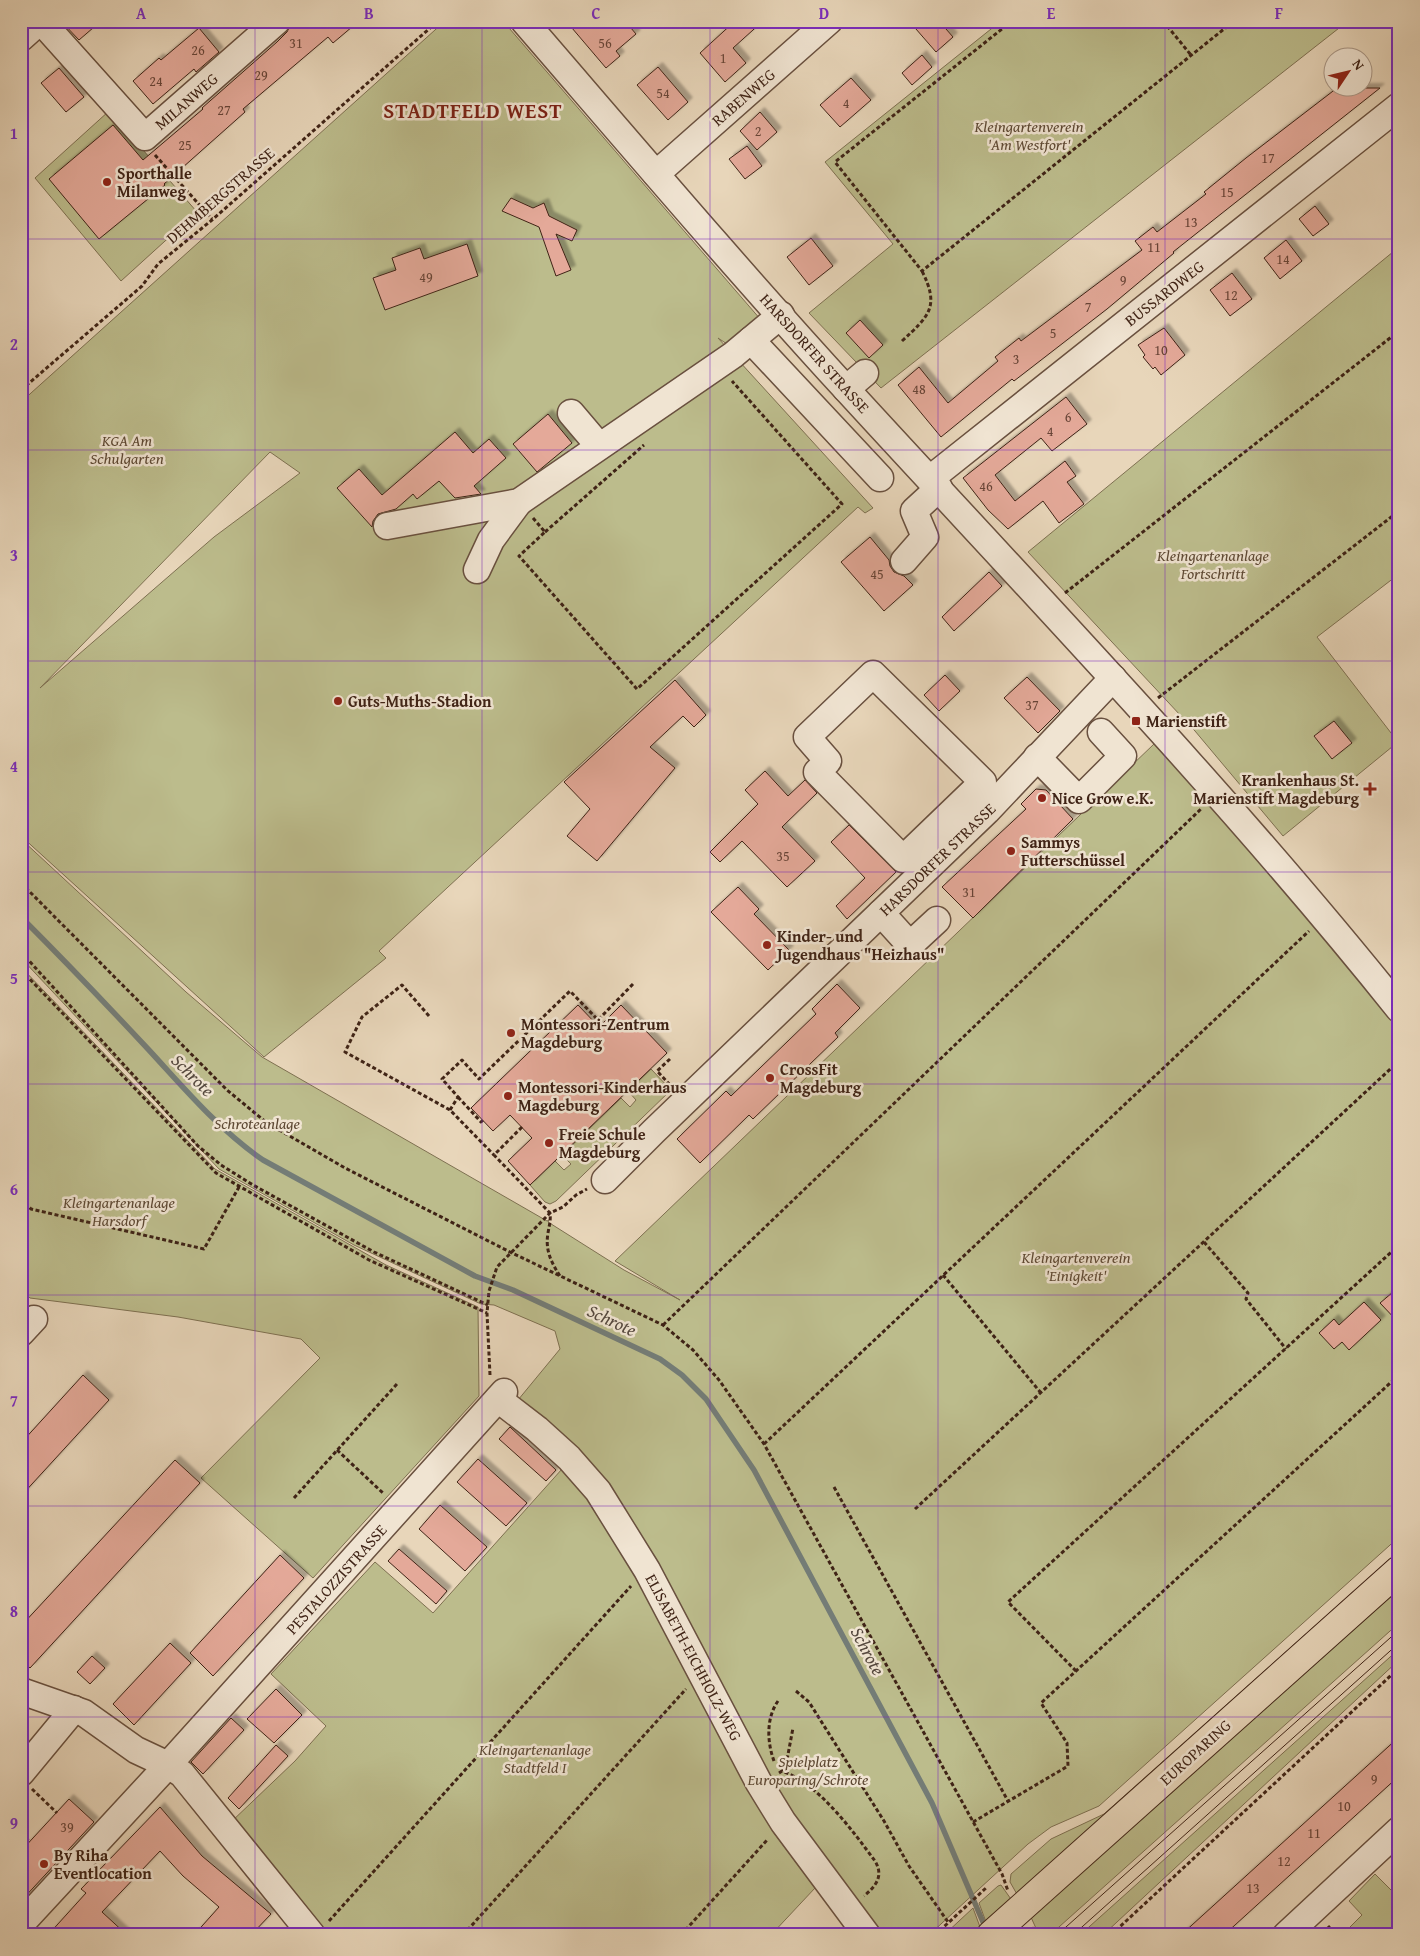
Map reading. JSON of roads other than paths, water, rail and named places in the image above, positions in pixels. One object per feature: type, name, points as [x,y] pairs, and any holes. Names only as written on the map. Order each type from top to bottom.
[{"type":"main road","name":"EUROPARING","points":[[999,1928],[1399,1570]]},
{"type":"street","name":"MILANWEG","points":[[21,38],[40,21],[145,137],[276,21]]},
{"type":"street","name":"HARSDORFER STRASSE","points":[[524,21],[781,316],[856,381],[934,483],[1143,710],[1273,856],[1399,1009]]},
{"type":"street","name":"RABENWEG","points":[[656,174],[829,21]]},
{"type":"street","name":"BUSSARDWEG","points":[[904,561],[926,537],[914,511],[934,483],[1399,106]]},
{"type":"street","points":[[477,570],[491,540],[519,502],[733,355],[781,316]]},
{"type":"street","points":[[751,340],[880,478]]},
{"type":"street","points":[[571,413],[600,446]]},
{"type":"street","points":[[388,526],[519,502]]},
{"type":"street","points":[[873,674],[983,782],[903,859],[817,772],[828,760],[807,737],[873,674]]},
{"type":"street","name":"HARSDORFER STRASSE","points":[[605,1180],[987,811],[1113,678]]},
{"type":"street","points":[[1037,757],[1079,800],[1123,756],[1101,732]]},
{"type":"street","points":[[881,914],[910,945],[936,920]]},
{"type":"street","name":"ELISABETH-EICHHOLZ-WEG","points":[[501,1396],[584,1474],[598,1491],[647,1570],[702,1672],[774,1776],[784,1822],[867,1935]]},
{"type":"street","name":"PESTALOZZISTRASSE","points":[[21,1924],[168,1765],[501,1396]]},
{"type":"street","points":[[21,1691],[84,1713],[136,1750],[168,1765],[187,1779],[306,1929]]},
{"type":"street","points":[[24,1779],[74,1709]]},
{"type":"street","points":[[1286,1935],[1399,1830]]},
{"type":"waterway","name":"Schrote","points":[[21,917],[101,999],[202,1108],[263,1160],[475,1276],[513,1290],[660,1359],[682,1375],[706,1399],[754,1470],[932,1803],[986,1929]]},
{"type":"tram line","points":[[1057,1935],[1399,1630]]},
{"type":"tram line","points":[[1073,1935],[1399,1643]]},
{"type":"place","name":"Sporthalle Milanweg","points":[[107,182]]},
{"type":"place","name":"Guts-Muths-Stadion","points":[[338,701]]},
{"type":"place","name":"Marienstift","points":[[1136,721]]},
{"type":"place","name":"Krankenhaus St. Marienstift Magdeburg","points":[[1370,789]]},
{"type":"place","name":"Nice Grow e.K.","points":[[1042,798]]},
{"type":"place","name":"Sammys Futterschüssel","points":[[1011,851]]},
{"type":"place","name":"Kinder- und Jugendhaus \"Heizhaus\"","points":[[767,945]]},
{"type":"place","name":"Montessori-Zentrum Magdeburg","points":[[511,1033]]},
{"type":"place","name":"CrossFit Magdeburg","points":[[770,1078]]},
{"type":"place","name":"Montessori-Kinderhaus Magdeburg","points":[[508,1096]]},
{"type":"place","name":"Freie Schule Magdeburg","points":[[549,1143]]},
{"type":"place","name":"By Riha Eventlocation","points":[[44,1864]]},
{"type":"district","name":"STADTFELD WEST","points":[[473,110]]},
{"type":"park label","name":"Kleingartenverein 'Am Westfort'","points":[[1029,135]]},
{"type":"park label","name":"KGA Am Schulgarten","points":[[127,449]]},
{"type":"park label","name":"Kleingartenanlage Fortschritt","points":[[1213,564]]},
{"type":"park label","name":"Schroteanlage","points":[[257,1123]]},
{"type":"park label","name":"Kleingartenanlage Harsdorf","points":[[119,1211]]},
{"type":"park label","name":"Kleingartenverein 'Einigkeit'","points":[[1076,1266]]},
{"type":"park label","name":"Kleingartenanlage Stadtfeld I","points":[[535,1758]]},
{"type":"park label","name":"Spielplatz Europaring/Schrote","points":[[808,1770]]}]
